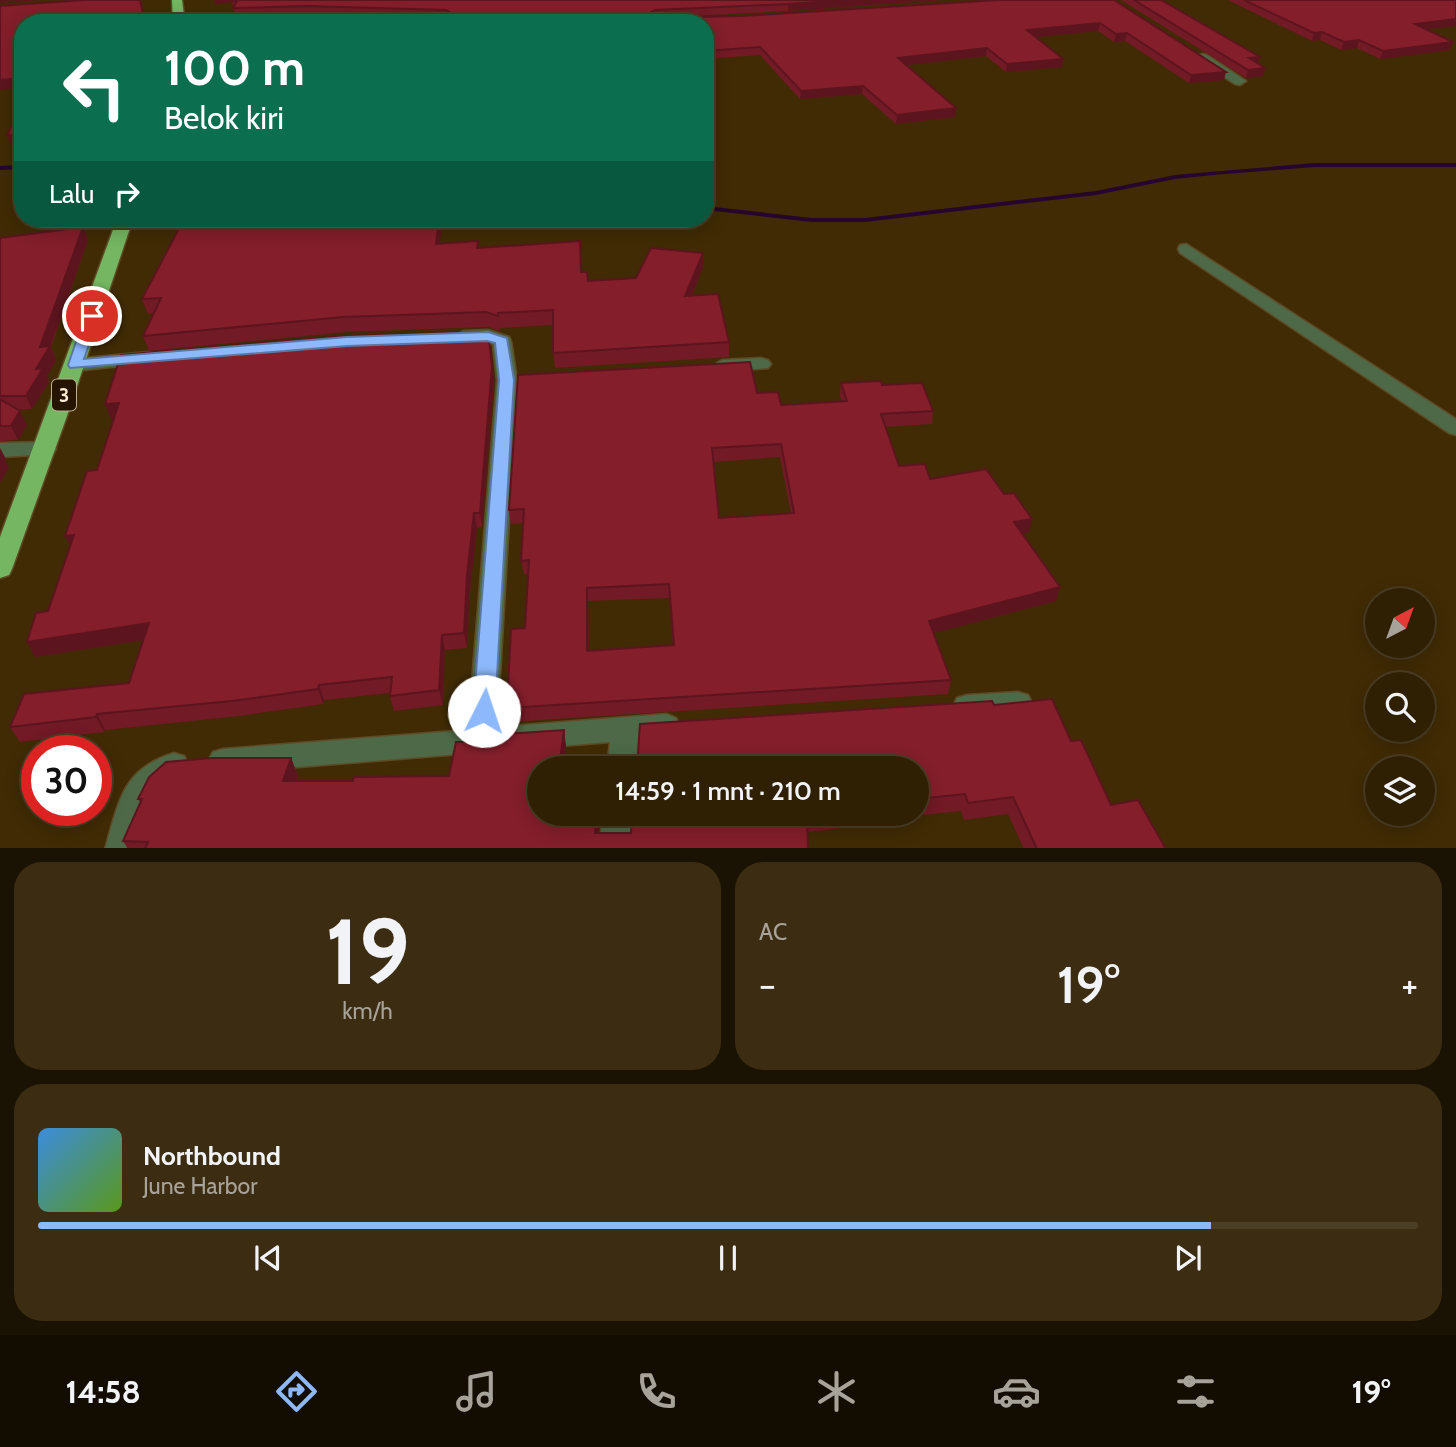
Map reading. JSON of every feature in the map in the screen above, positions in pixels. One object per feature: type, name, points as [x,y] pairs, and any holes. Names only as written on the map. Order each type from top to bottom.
[{"type":"highway","name":"3","points":[[0,569],[122,228]]},
{"type":"street","points":[[1192,51],[1240,81]]},
{"type":"street","points":[[1186,249],[1456,428]]},
{"type":"street","points":[[437,338],[498,338],[504,344],[513,379],[482,738]]},
{"type":"street","points":[[75,365],[171,356]]},
{"type":"street","points":[[708,367],[761,364]]},
{"type":"street","points":[[0,450],[45,449]]},
{"type":"street","points":[[937,708],[1018,702]]},
{"type":"street","points":[[120,848],[140,788],[156,771],[170,765],[482,738],[693,724]]},
{"type":"street","points":[[623,756],[626,728]]},
{"type":"street","points":[[615,848],[617,826]]},
{"type":"building","points":[[84,0],[140,0],[143,14],[14,14],[14,79],[0,80],[0,6]]},
{"type":"building","points":[[844,0],[655,10],[648,14],[452,14],[446,10],[307,6],[233,8],[237,1],[232,1]]},
{"type":"building","points":[[999,0],[1114,0],[1226,72],[1191,75],[1127,33],[1116,34],[1100,23],[1027,30],[1063,59],[1007,64],[987,48],[898,58],[956,108],[897,115],[863,86],[801,91],[760,47],[714,50],[714,17]]},
{"type":"building","points":[[1134,0],[1161,0],[1260,57],[1249,58],[1265,68],[1248,70]]},
{"type":"building","points":[[1244,0],[1456,0],[1456,19],[1415,24],[1453,42],[1383,51],[1359,40],[1344,42],[1322,32],[1314,33]]},
{"type":"building","points":[[14,122],[14,135],[7,135]]},
{"type":"building","points":[[83,228],[40,347],[50,346],[36,369],[43,368],[26,396],[0,396],[0,238]]},
{"type":"building","points":[[179,228],[438,228],[436,244],[478,241],[477,248],[580,241],[581,272],[587,272],[588,281],[636,278],[651,248],[703,253],[685,296],[718,294],[729,342],[553,353],[553,310],[498,313],[498,316],[486,312],[343,317],[143,336],[161,298],[142,299]]},
{"type":"building","points":[[488,332],[492,366],[480,513],[474,513],[464,633],[442,635],[439,690],[390,696],[392,677],[319,685],[318,689],[232,701],[97,714],[96,717],[10,727],[24,694],[129,683],[149,623],[27,642],[36,613],[48,611],[74,535],[65,536],[87,471],[97,470],[119,403],[105,404],[121,355],[344,336]]},
{"type":"building","points":[[750,362],[757,393],[778,392],[781,405],[847,401],[841,383],[922,383],[933,411],[881,414],[899,466],[925,464],[930,479],[986,469],[1004,494],[1014,493],[1032,519],[1014,522],[1060,587],[929,621],[951,680],[507,708],[511,629],[525,628],[529,560],[521,561],[524,509],[509,510],[518,375]],"holes":[[[781,444],[794,513],[719,518],[712,448]],[[669,584],[674,645],[587,651],[587,588]]]},
{"type":"building","points":[[0,399],[20,411],[11,426],[0,426]]},
{"type":"building","points":[[1052,699],[1071,741],[1081,740],[1111,805],[1138,800],[1165,848],[1037,848],[1013,797],[968,803],[965,794],[929,798],[929,756],[638,756],[640,724],[992,701],[994,705]]},
{"type":"building","points":[[564,730],[561,756],[527,756],[527,826],[596,826],[595,833],[631,833],[631,826],[807,826],[808,848],[145,848],[148,842],[123,841],[149,777],[166,762],[212,758],[291,758],[283,781],[353,781],[354,777],[449,776],[456,742],[503,742],[504,734]]},
{"type":"waterway","points":[[714,209],[812,220],[865,220],[1096,193],[1175,177],[1213,173],[1314,165],[1456,165]]},
{"type":"waterway","points":[[0,168],[14,167]]},
{"type":"route","points":[[92,316],[75,365],[347,341],[488,337],[502,341],[507,380],[484,711]]}]
